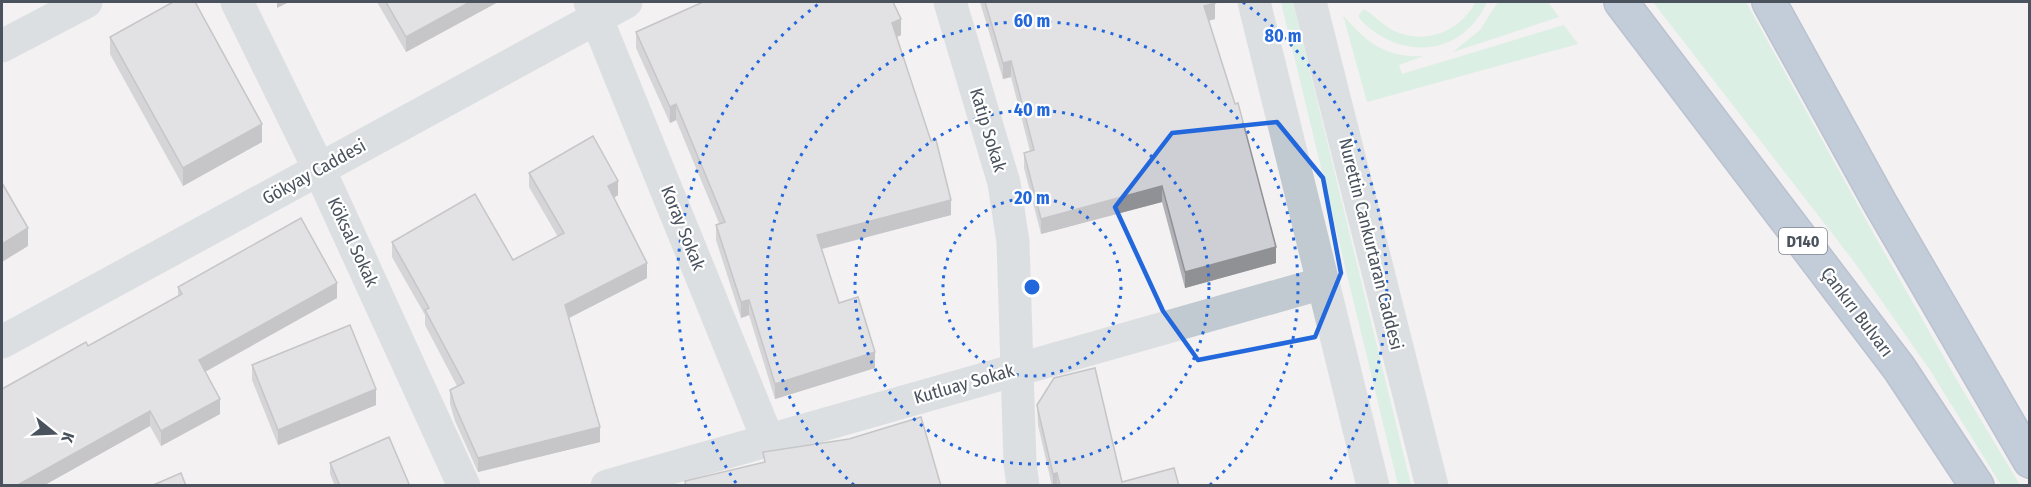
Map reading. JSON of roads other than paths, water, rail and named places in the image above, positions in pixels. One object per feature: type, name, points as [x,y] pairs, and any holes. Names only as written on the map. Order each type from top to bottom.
[{"type":"highway","name":"Çankırı Bulvarı","points":[[1622,2],[1886,350],[1977,486]]},
{"type":"highway","points":[[1769,2],[1886,213],[2030,461]]},
{"type":"street","points":[[2,46],[86,2]]},
{"type":"street","name":"Köksal Sokak","points":[[237,2],[320,169],[464,486]]},
{"type":"street","name":"Gökyay Caddesi","points":[[2,342],[320,169],[594,9],[626,2]]},
{"type":"street","name":"Katip Sokak","points":[[950,2],[1004,183],[1013,242],[1020,463],[1023,486]]},
{"type":"street","points":[[1254,2],[1373,486]]},
{"type":"street","name":"Nurettin Cankurtaran Caddesi","points":[[1310,2],[1432,486]]},
{"type":"street","name":"Koray Sokak","points":[[594,9],[768,440]]},
{"type":"street","name":"Kutluay Sokak","points":[[607,486],[648,480],[768,440],[1323,283]]}]
